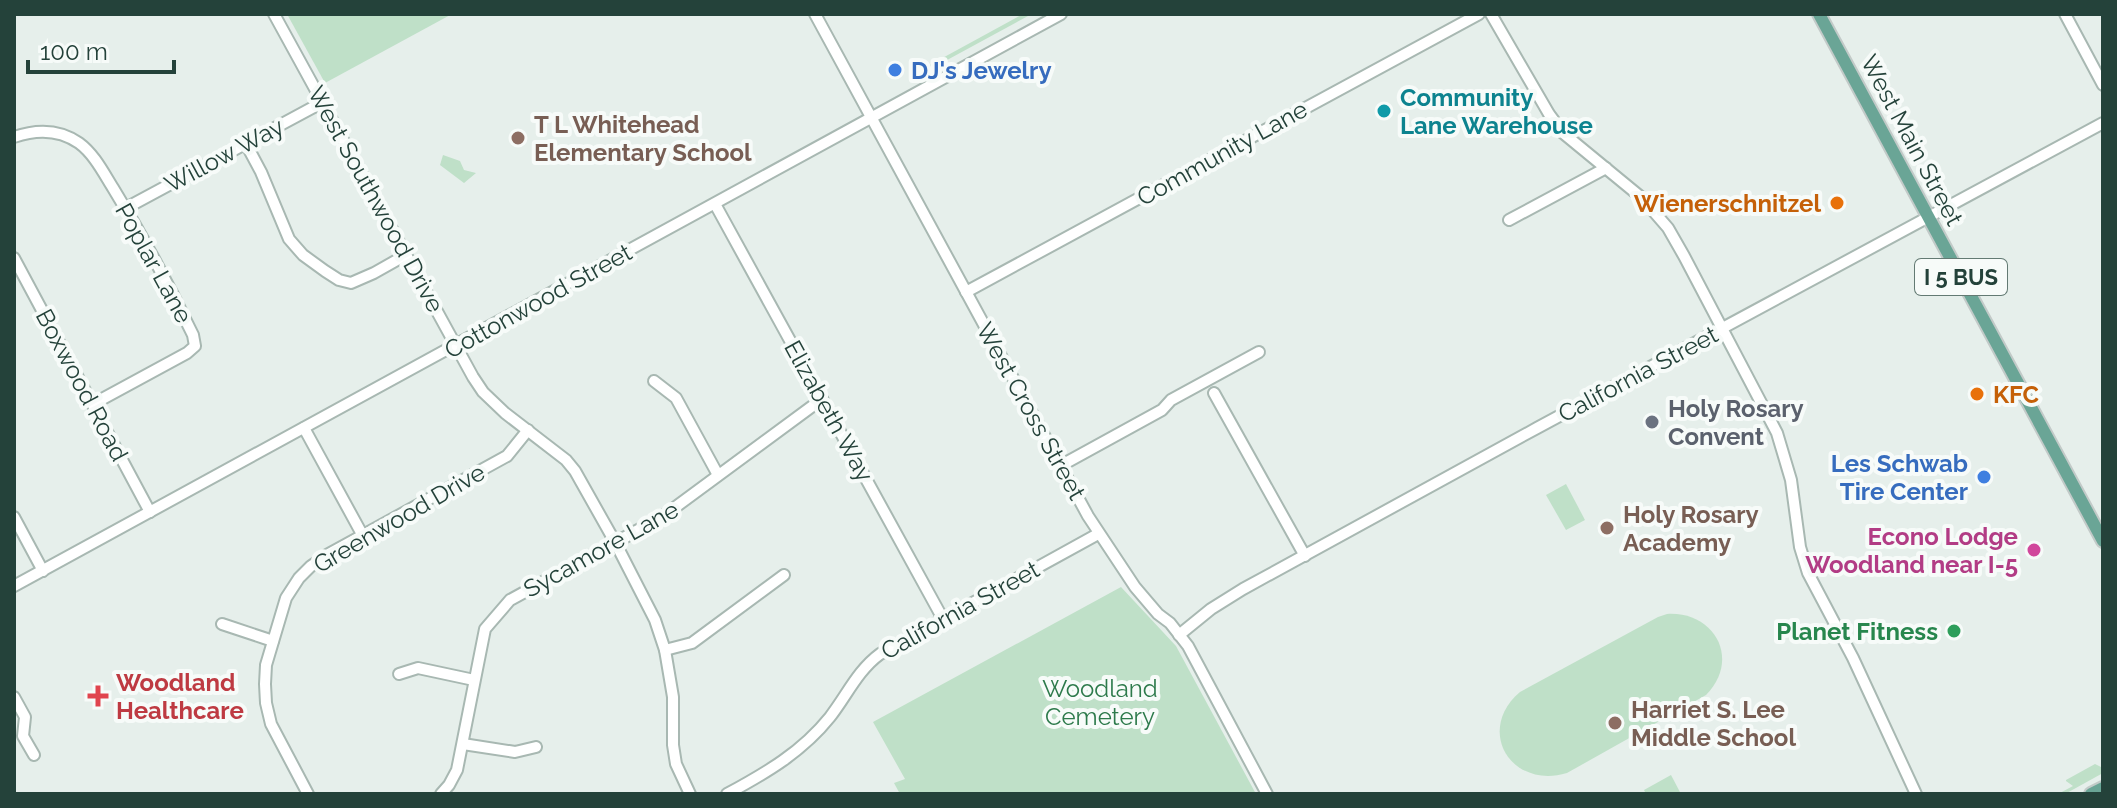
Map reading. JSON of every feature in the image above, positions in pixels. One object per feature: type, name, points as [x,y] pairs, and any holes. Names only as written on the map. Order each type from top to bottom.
[{"type":"main road","name":"West Main Street","points":[[1819,14],[2103,541]]},
{"type":"main road","points":[[2091,794],[2103,788]]},
{"type":"street","name":"West Southwood Drive","points":[[274,14],[483,392],[566,460],[615,542],[655,620],[665,650],[673,697],[676,764],[690,794]]},
{"type":"street","name":"West Cross Street","points":[[815,14],[1098,534],[1147,602],[1170,623],[1194,658],[1267,794]]},
{"type":"street","name":"Cottonwood Street","points":[[14,586],[1061,14]]},
{"type":"street","name":"Community Lane","points":[[966,292],[1479,14]]},
{"type":"street","points":[[1491,14],[1563,133],[1642,198],[1668,228],[1782,446],[1791,480],[1800,547],[1808,573],[1853,658],[1916,794]]},
{"type":"street","points":[[2065,14],[2103,85]]},
{"type":"street","name":"Willow Way","points":[[126,208],[323,102]]},
{"type":"street","name":"California Street","points":[[1179,635],[1225,600],[2103,123]]},
{"type":"street","name":"Poplar Lane","points":[[14,137],[50,131],[82,145],[94,157],[126,208],[188,325],[195,346],[177,359],[93,404]]},
{"type":"street","points":[[246,144],[289,239],[303,255],[325,271],[351,283],[406,255]]},
{"type":"street","points":[[1509,220],[1606,168]]},
{"type":"street","name":"Elizabeth Way","points":[[715,204],[943,619]]},
{"type":"street","name":"Boxwood Road","points":[[14,258],[150,512]]},
{"type":"street","points":[[1060,466],[1259,352]]},
{"type":"street","points":[[654,381],[676,398],[718,475]]},
{"type":"street","points":[[1214,393],[1305,556]]},
{"type":"street","name":"Sycamore Lane","points":[[441,794],[457,770],[485,629],[510,600],[682,504],[822,399]]},
{"type":"street","points":[[304,428],[363,536]]},
{"type":"street","name":"Greenwood Drive","points":[[308,794],[271,724],[266,703],[266,665],[286,598],[311,566],[507,456],[528,430]]},
{"type":"street","points":[[14,517],[43,571]]},
{"type":"street","name":"California Street","points":[[727,794],[774,768],[801,747],[829,718],[872,659],[1098,534]]},
{"type":"street","points":[[665,650],[692,643],[784,575]]},
{"type":"street","points":[[222,624],[273,641]]},
{"type":"street","points":[[399,674],[418,668],[474,680]]},
{"type":"street","points":[[14,697],[25,717],[19,725],[34,755]]},
{"type":"street","points":[[463,744],[515,752],[536,747]]},
{"type":"green space","points":[[287,14],[452,14],[325,83]]},
{"type":"green space","points":[[1023,14],[1028,16],[925,72],[920,62],[926,67]]},
{"type":"green space","points":[[443,155],[460,161],[464,170],[476,173],[464,183],[440,165]]},
{"type":"green space","points":[[1566,484],[1585,520],[1566,530],[1546,495]]},
{"type":"green space","name":"Woodland Cemetery","points":[[1121,587],[1176,646],[1256,794],[900,794],[894,783],[905,779],[873,722]]},
{"type":"green space","points":[[1667,614],[1698,620],[1718,640],[1722,653],[1721,667],[1706,695],[1567,773],[1547,776],[1530,773],[1516,765],[1500,739],[1500,723],[1507,707],[1520,692]]},
{"type":"green space","points":[[2095,764],[2103,768],[2103,773],[2065,794],[2058,794],[2073,786],[2066,780]]},
{"type":"green space","points":[[1671,775],[1681,794],[1646,794],[1644,790]]},
{"type":"place","name":"DJ's Jewelry","points":[[895,70]]},
{"type":"place","name":"Community Lane Warehouse","points":[[1384,111]]},
{"type":"place","name":"T L Whitehead Elementary School","points":[[518,138]]},
{"type":"place","name":"Wienerschnitzel","points":[[1837,203]]},
{"type":"place","name":"KFC","points":[[1977,394]]},
{"type":"place","name":"Holy Rosary Convent","points":[[1652,422]]},
{"type":"place","name":"Les Schwab Tire Center","points":[[1984,477]]},
{"type":"place","name":"Holy Rosary Academy","points":[[1607,528]]},
{"type":"place","name":"Econo Lodge Woodland near I-5","points":[[2034,550]]},
{"type":"place","name":"Planet Fitness","points":[[1954,631]]},
{"type":"place","name":"Woodland Healthcare","points":[[98,696]]},
{"type":"place","name":"Harriet S. Lee Middle School","points":[[1615,723]]}]
